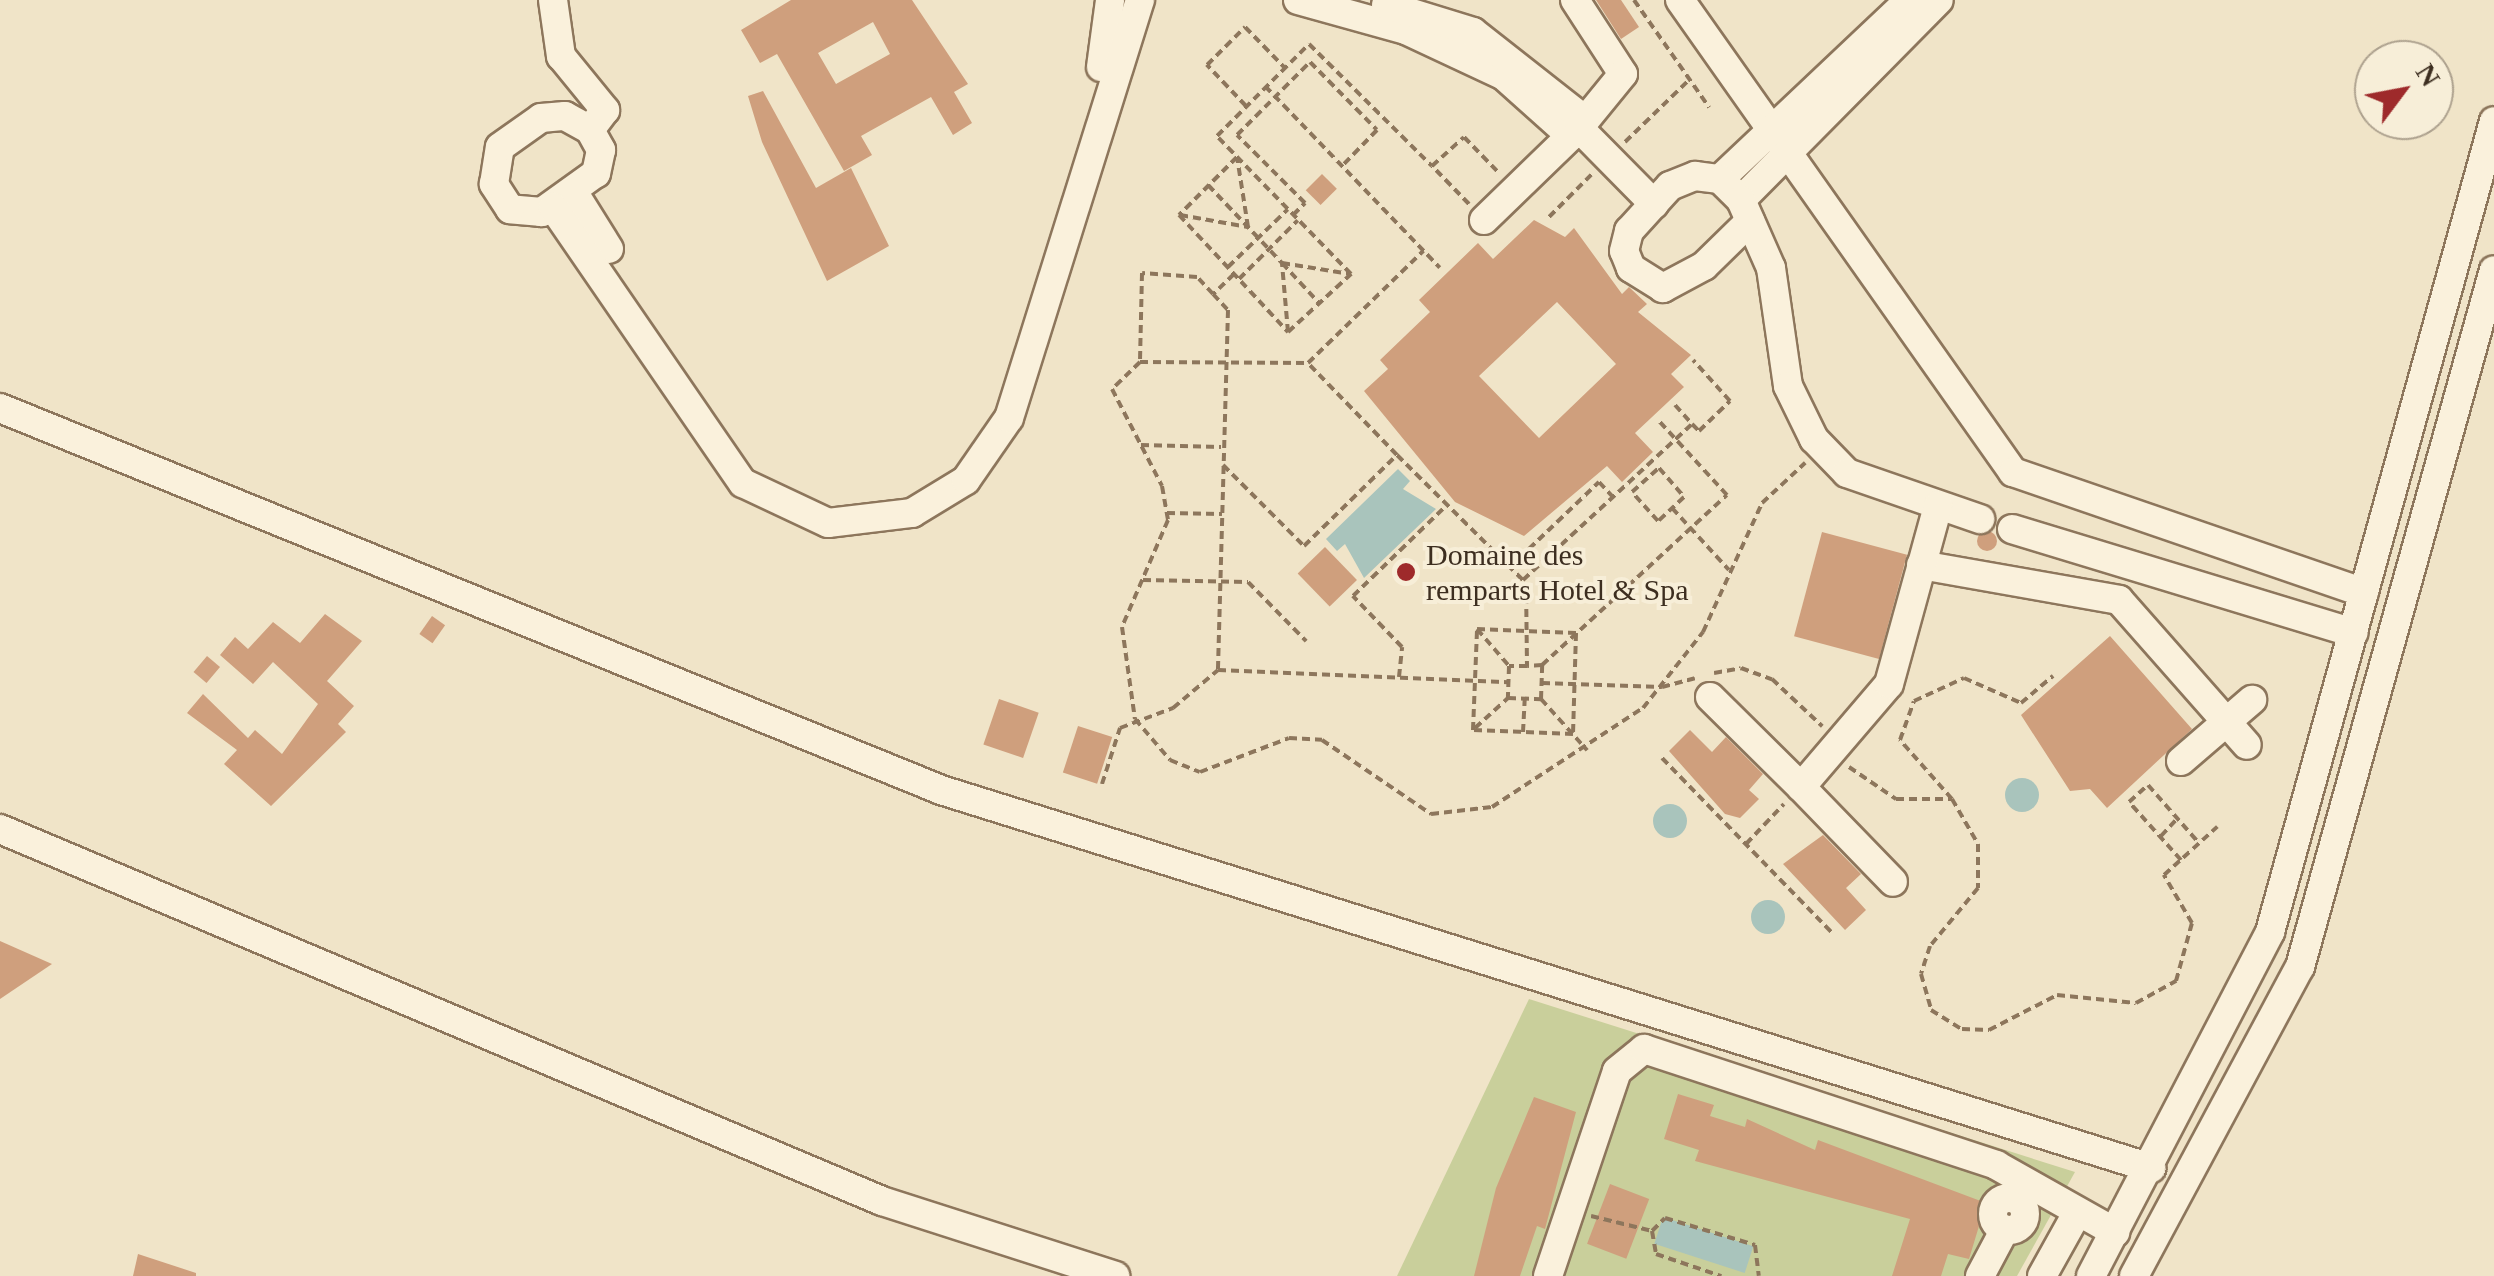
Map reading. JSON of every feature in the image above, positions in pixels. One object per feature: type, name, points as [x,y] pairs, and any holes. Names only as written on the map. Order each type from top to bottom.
[{"type":"street","points":[[553,0],[561,56],[605,110],[590,130]]},
{"type":"street","points":[[563,200],[744,483],[798,515],[863,524],[928,507],[974,472],[1009,418],[1024,343],[1108,42],[1110,0]]},
{"type":"street","points":[[1024,343],[1140,0]]},
{"type":"street","points":[[1298,0],[1406,30],[1504,76],[1578,128]]},
{"type":"street","points":[[1368,0],[1473,32],[1654,204]]},
{"type":"street","points":[[1484,220],[1578,128],[1622,74],[1575,0]]},
{"type":"street","points":[[1680,0],[2013,472],[2364,593]]},
{"type":"street","points":[[1910,0],[1779,143],[1745,210],[1704,266],[1663,288],[1639,276],[1624,251],[1654,204],[1694,176],[1720,179],[1779,143],[1939,0]]},
{"type":"street","points":[[554,114],[590,130],[600,162],[563,200],[526,214],[504,202],[493,174],[500,146],[554,114]]},
{"type":"street","points":[[2092,1276],[2262,950],[2354,634],[2494,121]]},
{"type":"street","points":[[1720,179],[1745,210],[1772,268],[1788,386],[1824,450],[1847,473],[1980,519]]},
{"type":"street","points":[[2134,1276],[2277,1018],[2300,967],[2494,270]]},
{"type":"street","points":[[0,408],[942,790],[2151,1168]]},
{"type":"street","points":[[1801,787],[1836,752],[1889,684],[1938,506]]},
{"type":"street","points":[[2012,529],[2354,634]]},
{"type":"street","points":[[1921,565],[2118,600],[2247,745]]},
{"type":"street","points":[[1710,697],[1893,882]]},
{"type":"street","points":[[2181,761],[2252,700]]},
{"type":"street","points":[[0,829],[882,1201],[1115,1276]]},
{"type":"street","points":[[2262,950],[2300,967]]},
{"type":"street","points":[[2241,996],[2277,1018]]},
{"type":"street","points":[[1548,1276],[1618,1071],[1644,1048],[1996,1165],[2115,1232]]},
{"type":"street","points":[[2042,1276],[2077,1213]]},
{"type":"street","points":[[1980,1276],[2005,1230]]},
{"type":"path","points":[[1634,0],[1709,107]]},
{"type":"path","points":[[1246,106],[1208,65],[1244,27],[1284,67]]},
{"type":"path","points":[[1351,274],[1217,136],[1284,67],[1316,45],[1484,220]]},
{"type":"path","points":[[1213,294],[1269,249],[1304,203],[1237,135],[1310,62],[1377,130],[1342,166]]},
{"type":"path","points":[[1265,86],[1440,268]]},
{"type":"path","points":[[1432,166],[1464,137],[1516,189]]},
{"type":"path","points":[[1179,215],[1237,157]]},
{"type":"path","points":[[1237,157],[1248,227]]},
{"type":"path","points":[[1208,185],[1319,303]]},
{"type":"path","points":[[1228,268],[1288,209]]},
{"type":"path","points":[[1179,215],[1248,227]]},
{"type":"path","points":[[1179,215],[1288,332]]},
{"type":"path","points":[[1423,250],[1308,362],[1140,362],[1112,389],[1141,446],[1167,513],[1120,646],[1135,720],[1170,760],[1200,772],[1289,738],[1322,740],[1413,804],[1447,816],[1492,807],[1587,750],[1662,687],[1703,632],[1728,570],[1762,503],[1824,450]]},
{"type":"path","points":[[1282,263],[1351,274]]},
{"type":"path","points":[[1282,263],[1288,332]]},
{"type":"path","points":[[1140,362],[1142,274],[1197,277],[1228,310],[1218,670]]},
{"type":"path","points":[[1288,332],[1351,274]]},
{"type":"path","points":[[1675,405],[1700,431],[1730,400],[1693,360]]},
{"type":"path","points":[[1308,362],[1523,580],[1526,666]]},
{"type":"path","points":[[1509,666],[1542,666],[1727,495],[1658,420]]},
{"type":"path","points":[[1523,580],[1692,424]]},
{"type":"path","points":[[1141,446],[1224,447]]},
{"type":"path","points":[[1223,465],[1304,546],[1398,455]]},
{"type":"path","points":[[1658,468],[1684,497],[1672,508],[1658,521],[1632,492],[1658,468]]},
{"type":"path","points":[[1638,474],[1646,480]]},
{"type":"path","points":[[1510,567],[1599,482],[1613,497]]},
{"type":"path","points":[[1399,678],[1402,647],[1353,596],[1448,504]]},
{"type":"path","points":[[1672,508],[1728,570]]},
{"type":"path","points":[[1167,513],[1222,514]]},
{"type":"path","points":[[1143,580],[1248,582],[1306,640]]},
{"type":"path","points":[[1477,629],[1576,634]]},
{"type":"path","points":[[1474,730],[1508,698],[1509,682],[1509,666],[1477,629]]},
{"type":"path","points":[[1474,730],[1477,629]]},
{"type":"path","points":[[1573,734],[1576,634]]},
{"type":"path","points":[[1541,699],[1542,666]]},
{"type":"path","points":[[1542,683],[1662,687],[1742,668],[1772,679],[1805,701],[1836,752],[1896,799],[1952,799]]},
{"type":"path","points":[[1102,784],[1120,728],[1173,708],[1218,670],[1509,682]]},
{"type":"path","points":[[2053,676],[2020,704],[1964,678],[1914,701],[1900,740],[1952,799],[1978,844],[1981,871],[1972,898],[1930,946],[1920,986],[1936,1016],[1962,1029],[1989,1030],[2057,995],[2136,1003],[2176,981],[2192,923],[2164,876],[2217,827]]},
{"type":"path","points":[[1508,698],[1541,699],[1587,750]]},
{"type":"path","points":[[1523,732],[1525,698]]},
{"type":"path","points":[[1474,730],[1573,734]]},
{"type":"path","points":[[1662,758],[1831,932]]},
{"type":"path","points":[[2181,860],[2130,802],[2148,785],[2199,843]]},
{"type":"path","points":[[1746,844],[1801,787]]},
{"type":"path","points":[[2162,836],[2177,819]]},
{"type":"path","points":[[1572,1212],[1652,1231]]},
{"type":"path","points":[[1652,1231],[1665,1218],[1757,1246],[1761,1275]]},
{"type":"path","points":[[1652,1231],[1656,1254],[1721,1276]]},
{"type":"green space","points":[[1529,999],[2075,1172],[2017,1276],[1397,1276]]},
{"type":"water","points":[[1398,469],[1410,481],[1403,489],[1436,509],[1364,578],[1345,544],[1337,551],[1326,539]]},
{"type":"water","points":[[2022,778],[2034,783],[2039,795],[2034,807],[2022,812],[2010,807],[2005,795],[2010,783]]},
{"type":"water","points":[[1670,804],[1682,809],[1687,821],[1682,833],[1670,838],[1658,833],[1653,821],[1658,809]]},
{"type":"water","points":[[1768,900],[1780,905],[1785,917],[1780,929],[1768,934],[1756,929],[1751,917],[1756,905]]},
{"type":"water","points":[[1663,1217],[1753,1246],[1745,1273],[1654,1244]]},
{"type":"building","points":[[791,0],[912,0],[968,84],[954,92],[972,123],[953,135],[931,97],[861,136],[872,155],[844,171],[777,54],[760,63],[741,30]],"holes":[[[873,22],[890,54],[836,84],[818,53]]]},
{"type":"building","points":[[1596,0],[1621,0],[1639,27],[1621,39]]},
{"type":"building","points":[[763,91],[816,188],[851,168],[889,246],[827,281],[762,142],[748,96]]},
{"type":"building","points":[[1322,174],[1337,189],[1321,205],[1306,190]]},
{"type":"building","points":[[1534,220],[1565,237],[1574,228],[1622,294],[1629,287],[1647,304],[1638,312],[1691,355],[1671,374],[1684,387],[1635,433],[1653,452],[1622,482],[1607,466],[1524,536],[1455,502],[1364,391],[1388,369],[1380,360],[1430,312],[1419,300],[1478,243],[1493,259]],"holes":[[[1557,302],[1616,364],[1539,438],[1479,376]]]},
{"type":"building","points":[[1983,531],[1991,531],[1997,541],[1991,551],[1983,551],[1977,545],[1977,537]]},
{"type":"building","points":[[1822,532],[1907,555],[1879,659],[1794,636]]},
{"type":"building","points":[[1325,547],[1357,580],[1330,606],[1298,573]]},
{"type":"building","points":[[325,614],[362,641],[327,681],[354,706],[338,724],[346,732],[271,806],[224,764],[237,750],[187,713],[203,694],[248,738],[255,730],[282,754],[318,704],[273,662],[253,684],[220,655],[235,637],[248,649],[273,622],[300,643]]},
{"type":"building","points":[[432,616],[445,625],[432,643],[419,634]]},
{"type":"building","points":[[2110,636],[2192,729],[2107,808],[2090,789],[2070,791],[2021,715]]},
{"type":"building","points":[[207,656],[220,667],[207,683],[194,672]]},
{"type":"building","points":[[999,699],[1039,713],[1023,758],[983,744]]},
{"type":"building","points":[[1078,726],[1112,737],[1097,784],[1063,773]]},
{"type":"building","points":[[1690,730],[1712,752],[1726,737],[1763,774],[1749,790],[1759,799],[1740,818],[1725,814],[1669,751]]},
{"type":"building","points":[[1823,835],[1861,874],[1846,888],[1866,910],[1845,930],[1783,864]]},
{"type":"building","points":[[0,941],[52,964],[0,999]]},
{"type":"building","points":[[1678,1094],[1714,1105],[1710,1116],[1745,1127],[1747,1119],[1815,1150],[1818,1140],[1986,1203],[1969,1259],[1948,1254],[1941,1276],[1892,1276],[1910,1219],[1695,1161],[1699,1150],[1664,1139]]},
{"type":"building","points":[[1534,1097],[1576,1112],[1545,1229],[1537,1226],[1520,1276],[1474,1276],[1496,1188]]},
{"type":"building","points":[[1610,1184],[1649,1199],[1626,1259],[1587,1244]]},
{"type":"building","points":[[138,1254],[196,1273],[196,1276],[133,1276]]},
{"type":"place","name":"Domaine des remparts Hotel & Spa","points":[[1406,572]]}]
